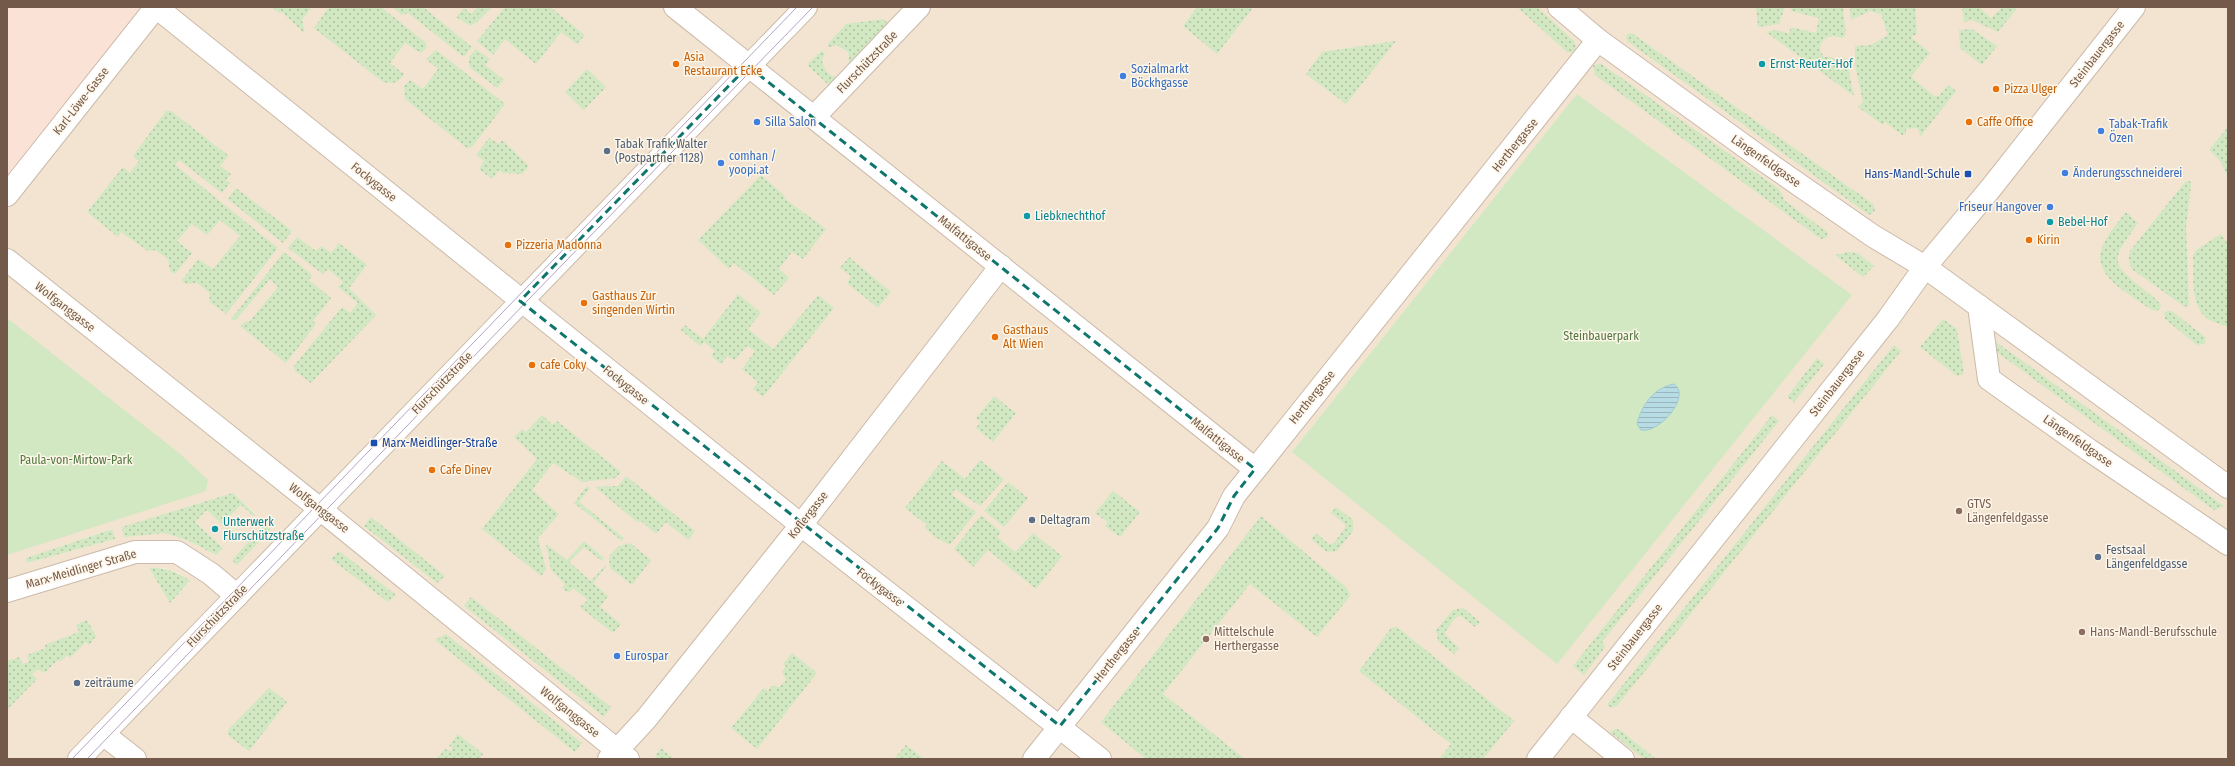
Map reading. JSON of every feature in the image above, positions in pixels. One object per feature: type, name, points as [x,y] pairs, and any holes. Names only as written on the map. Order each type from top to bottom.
[{"type":"street","name":"Karl-Löwe-Gasse","points":[[7,195],[156,7]]},
{"type":"street","name":"Fockygasse","points":[[156,7],[520,301],[801,525],[1060,726],[1100,759]]},
{"type":"street","name":"Malfattigasse","points":[[675,7],[1255,469]]},
{"type":"street","name":"Flurschützstraße","points":[[79,759],[520,301],[806,7]]},
{"type":"street","name":"Flurschützstraße","points":[[814,117],[919,7]]},
{"type":"street","name":"Längenfeldgasse","points":[[1559,7],[1598,40],[1778,170],[1873,236],[1925,267],[2228,487]]},
{"type":"street","name":"Steinbauergasse","points":[[1538,759],[1883,325],[1925,267],[2134,7]]},
{"type":"street","name":"Herthergasse","points":[[1034,759],[1218,528],[1234,496],[1255,469],[1570,77],[1598,40]]},
{"type":"street","name":"Wolfganggasse","points":[[7,260],[320,509],[618,756]]},
{"type":"street","name":"Koflergasse","points":[[618,756],[801,525],[1001,266]]},
{"type":"street","name":"Längenfeldgasse","points":[[1979,306],[1989,379],[2089,450],[2228,544]]},
{"type":"street","name":"Marx-Meidlinger Straße","points":[[7,591],[135,552],[178,552],[211,574],[237,596]]},
{"type":"street","points":[[1571,717],[1623,759]]},
{"type":"street","points":[[103,734],[135,759]]},
{"type":"highlighted area","points":[[748,66],[1255,469],[1234,496],[1218,528],[1060,726],[520,301]]},
{"type":"shaded area","points":[[7,7],[156,7],[7,195]]},
{"type":"shaded area","points":[[156,7],[2228,7],[2228,759],[7,759],[7,195]],"holes":[[[233,493],[255,513],[253,516],[241,505],[224,522],[237,533],[207,510],[195,522],[223,548],[216,555],[189,541],[165,533]],[[111,529],[115,539],[27,563],[27,558]],[[149,568],[164,568],[179,573],[190,582],[170,603]]]},
{"type":"green space","points":[[271,7],[312,7],[302,20],[305,34],[282,12],[279,13]]},
{"type":"green space","points":[[329,7],[381,7],[425,42],[427,47],[421,53],[405,43],[390,63],[404,74],[395,82],[383,82],[314,28]]},
{"type":"green space","points":[[392,7],[423,7],[472,47],[464,57],[408,13],[402,15]]},
{"type":"green space","points":[[478,7],[492,7],[477,22],[470,26],[456,17],[464,8],[471,14]]},
{"type":"green space","points":[[505,7],[550,7],[585,35],[577,44],[561,32],[536,64],[505,39],[493,55],[477,41]]},
{"type":"green space","points":[[1197,7],[1252,7],[1252,9],[1217,54],[1183,26]]},
{"type":"green space","points":[[1517,7],[1537,7],[1575,42],[1576,50],[1572,53],[1567,52]]},
{"type":"green space","points":[[1756,7],[1785,7],[1779,24],[1758,27]]},
{"type":"green space","points":[[1791,7],[1843,7],[1846,35],[1842,38],[1834,36],[1827,38],[1822,42],[1820,51],[1824,57],[1831,57],[1836,60],[1846,58],[1854,96],[1766,32],[1776,30],[1789,34],[1791,27],[1816,33],[1819,18],[1791,11]]},
{"type":"green space","points":[[1850,7],[1915,7],[1917,34],[1911,37],[1930,53],[1911,77],[1934,96],[1939,96],[1948,85],[1956,91],[1920,137],[1918,128],[1906,129],[1906,134],[1902,135],[1885,122],[1883,125],[1858,107],[1863,102],[1855,65],[1855,46],[1871,45],[1888,35],[1881,14],[1870,11],[1851,20]]},
{"type":"green space","points":[[1962,7],[1979,7],[1991,18],[2002,7],[2018,7],[1998,32],[1972,20],[1964,22]]},
{"type":"green space","points":[[884,19],[891,28],[849,69],[848,52],[837,45],[830,47],[827,45],[846,24]]},
{"type":"green space","points":[[1972,29],[1997,46],[1982,65],[1960,48],[1959,30]]},
{"type":"green space","points":[[1628,33],[1633,34],[1873,204],[1875,211],[1869,215],[1627,41],[1626,37]]},
{"type":"green space","points":[[1396,41],[1346,104],[1306,74],[1322,52]]},
{"type":"green space","points":[[476,49],[490,59],[485,65],[504,80],[497,88],[469,67],[469,57]]},
{"type":"green space","points":[[436,50],[505,104],[472,147],[467,148],[405,99],[404,86],[410,80],[423,89],[438,69],[426,59]]},
{"type":"green space","points":[[821,51],[825,53],[822,61],[824,68],[832,76],[839,78],[834,90],[807,65]]},
{"type":"green space","points":[[1600,63],[1779,189],[1785,201],[1827,232],[1828,237],[1821,239],[1595,75],[1593,66]]},
{"type":"green space","points":[[587,69],[606,87],[584,110],[565,92]]},
{"type":"green space","name":"Steinbauerpark","points":[[1577,94],[1852,295],[1557,664],[1292,452]]},
{"type":"green space","points":[[166,111],[171,111],[229,156],[220,166],[231,174],[226,180],[230,183],[222,193],[179,160],[175,165],[278,248],[226,314],[210,302],[209,292],[197,283],[186,284],[182,280],[198,259],[213,269],[240,236],[220,220],[207,235],[192,224],[177,241],[192,253],[175,274],[170,271],[168,259],[155,250],[148,251],[121,232],[118,237],[87,212],[123,167],[130,173],[139,161],[133,156]]},
{"type":"green space","points":[[2228,127],[2227,175],[2221,162],[2209,150]]},
{"type":"green space","points":[[489,138],[499,144],[502,140],[529,166],[522,174],[503,173],[499,170],[492,179],[479,169],[484,161],[476,155]]},
{"type":"green space","points":[[761,175],[785,196],[784,198],[826,229],[803,259],[792,252],[779,269],[789,278],[774,295],[734,263],[729,269],[698,240]]},
{"type":"green space","points":[[2186,181],[2190,181],[2191,185],[2186,227],[2189,305],[2185,307],[2133,270],[2129,263],[2129,258],[2130,251]]},
{"type":"green space","points":[[236,188],[292,231],[283,243],[228,199]]},
{"type":"green space","points":[[2126,212],[2138,223],[2120,251],[2118,258],[2119,264],[2123,271],[2131,279],[2155,298],[2161,305],[2160,309],[2155,311],[2135,299],[2112,281],[2104,271],[2100,262],[2104,243]]},
{"type":"green space","points":[[2221,234],[2228,244],[2228,327],[2213,322],[2205,317],[2197,304],[2194,288],[2193,256],[2196,250]]},
{"type":"green space","points":[[297,237],[316,251],[321,246],[331,253],[339,243],[367,265],[349,288],[376,315],[311,383],[295,371],[294,366],[342,307],[350,313],[358,303],[338,287],[343,282],[328,269],[323,274],[288,248]]},
{"type":"green space","points":[[284,252],[312,275],[309,280],[331,298],[313,321],[316,324],[286,363],[240,326],[246,321],[249,322],[278,287],[270,279],[235,321],[231,319]]},
{"type":"green space","points":[[1849,252],[1858,253],[1874,266],[1863,277],[1835,255]]},
{"type":"green space","points":[[849,257],[891,292],[878,308],[847,283],[851,276],[840,268]]},
{"type":"green space","points":[[738,294],[761,313],[748,329],[773,349],[818,295],[834,308],[763,397],[753,389],[758,382],[742,369],[755,351],[747,346],[735,360],[727,356],[721,364],[711,356],[715,351],[704,342],[700,346],[681,330],[685,325],[703,339]]},
{"type":"green space","points":[[2167,311],[2172,311],[2205,337],[2205,344],[2197,345],[2165,319],[2164,313]]},
{"type":"green space","name":"Paula-von-Mirtow-Park","points":[[7,318],[179,453],[208,480],[206,491],[7,555]]},
{"type":"green space","points":[[1943,319],[1957,329],[1964,374],[1957,376],[1920,347]]},
{"type":"green space","points":[[1996,342],[2224,506],[2214,510],[1994,350]]},
{"type":"green space","points":[[1894,345],[1901,351],[1617,706],[1612,708],[1607,705]]},
{"type":"green space","points":[[1817,358],[1824,364],[1794,402],[1787,397]]},
{"type":"green space","points":[[994,396],[1016,413],[993,442],[976,428],[981,422],[976,418]]},
{"type":"green space","points":[[542,415],[553,425],[557,421],[621,472],[616,478],[582,482],[553,463],[532,490],[559,514],[538,538],[546,569],[541,576],[482,529],[537,459],[514,437],[522,429],[526,432]]},
{"type":"green space","points":[[1772,415],[1779,421],[1602,642],[1605,647],[1584,675],[1573,666]]},
{"type":"green space","points":[[980,460],[1004,479],[980,506],[955,489],[952,495],[976,512],[950,545],[935,537],[925,528],[927,525],[905,508],[942,461],[965,479]]},
{"type":"green space","points":[[626,476],[695,531],[688,540],[666,522],[656,534],[641,521],[637,522],[595,487],[618,486]]},
{"type":"green space","points":[[1008,482],[1028,498],[1004,527],[984,511]]},
{"type":"green space","points":[[587,486],[590,488],[579,502],[624,538],[622,541],[574,503]]},
{"type":"green space","points":[[1113,491],[1140,512],[1120,537],[1105,526],[1108,522],[1095,513]]},
{"type":"green space","points":[[233,493],[255,514],[253,516],[241,505],[224,522],[237,534],[234,536],[207,510],[195,522],[223,548],[216,555],[189,541],[165,533],[124,537],[122,527]]},
{"type":"green space","points":[[1336,507],[1353,520],[1353,531],[1337,551],[1327,552],[1311,539],[1316,533],[1329,544],[1334,543],[1345,528],[1345,524],[1331,513]]},
{"type":"green space","points":[[981,515],[1001,532],[997,537],[1015,552],[1033,533],[1062,556],[1036,589],[988,550],[973,567],[954,549]]},
{"type":"green space","points":[[1261,516],[1347,588],[1350,596],[1317,637],[1250,584],[1163,694],[1245,759],[1146,759],[1101,722]]},
{"type":"green space","points":[[371,517],[445,576],[437,583],[364,526]]},
{"type":"green space","points":[[265,524],[271,529],[237,565],[232,560]]},
{"type":"green space","points":[[112,529],[115,539],[27,563],[26,558]]},
{"type":"green space","points":[[584,541],[604,558],[602,561],[584,547],[569,562],[591,581],[605,566],[606,567],[593,583],[608,596],[600,607],[621,624],[613,633],[580,607],[588,600],[573,588],[569,593],[562,588],[565,584],[551,570],[546,544],[567,560]]},
{"type":"green space","points":[[630,543],[651,560],[632,585],[610,568],[609,556],[619,546]]},
{"type":"green space","points":[[339,551],[396,595],[388,602],[331,559]]},
{"type":"green space","points":[[149,568],[160,568],[171,571],[190,581],[170,603]]},
{"type":"green space","points":[[471,597],[611,707],[604,717],[464,606]]},
{"type":"green space","points":[[1463,608],[1480,622],[1475,627],[1461,616],[1456,617],[1445,632],[1446,636],[1459,648],[1454,654],[1438,641],[1436,630],[1453,610]]},
{"type":"green space","points":[[87,620],[96,636],[89,645],[86,642],[70,658],[67,655],[61,661],[58,660],[44,673],[38,669],[32,674],[37,679],[7,710],[7,661],[20,657],[22,664],[29,662],[27,655],[46,648],[45,645],[79,632],[76,625]]},
{"type":"green space","points":[[1397,627],[1514,721],[1483,759],[1439,759],[1451,744],[1359,671],[1391,628]]},
{"type":"green space","points":[[446,634],[582,743],[575,752],[435,640]]},
{"type":"green space","points":[[792,653],[817,673],[757,749],[731,728],[764,688],[768,691],[771,686],[779,687],[786,680],[782,672],[786,666],[783,664]]},
{"type":"green space","points":[[269,688],[287,702],[249,751],[228,735],[228,730]]},
{"type":"green space","points":[[1616,729],[1620,730],[1656,759],[1644,759],[1610,732]]},
{"type":"green space","points":[[458,734],[483,754],[479,759],[437,759],[445,749],[450,751],[453,749],[449,745]]},
{"type":"green space","points":[[906,745],[924,759],[894,759]]},
{"type":"green space","points":[[661,748],[674,759],[658,759],[655,756]]},
{"type":"water","points":[[1674,384],[1678,390],[1679,397],[1671,413],[1656,426],[1648,430],[1641,430],[1637,424],[1642,410],[1650,398],[1660,389]]},
{"type":"tram line","points":[[72,759],[797,7]]},
{"type":"tram line","points":[[87,759],[529,299],[813,7]]},
{"type":"place","name":"Asia Restaurant Ecke","points":[[676,64]]},
{"type":"place","name":"Ernst-Reuter-Hof","points":[[1762,64]]},
{"type":"place","name":"Sozialmarkt Böckhgasse","points":[[1123,76]]},
{"type":"place","name":"Pizza Ulger","points":[[1996,89]]},
{"type":"place","name":"Silla Salon","points":[[757,122]]},
{"type":"place","name":"Caffe Office","points":[[1969,122]]},
{"type":"place","name":"Tabak-Trafik Özen","points":[[2101,131]]},
{"type":"place","name":"Tabak Trafik Walter (Postpartner 1128)","points":[[607,151]]},
{"type":"place","name":"comhan / yoopi.at","points":[[721,163]]},
{"type":"place","name":"Änderungsschneiderei","points":[[2065,173]]},
{"type":"place","name":"Hans-Mandl-Schule","points":[[1968,174]]},
{"type":"place","name":"Friseur Hangover","points":[[2050,207]]},
{"type":"place","name":"Liebknechthof","points":[[1027,216]]},
{"type":"place","name":"Bebel-Hof","points":[[2050,222]]},
{"type":"place","name":"Kirin","points":[[2029,240]]},
{"type":"place","name":"Pizzeria Madonna","points":[[508,245]]},
{"type":"place","name":"Gasthaus Zur singenden Wirtin","points":[[584,303]]},
{"type":"place","name":"Gasthaus Alt Wien","points":[[995,337]]},
{"type":"place","name":"cafe Coky","points":[[532,365]]},
{"type":"place","name":"Marx-Meidlinger-Straße","points":[[374,443]]},
{"type":"place","name":"Cafe Dinev","points":[[432,470]]},
{"type":"place","name":"GTVS Längenfeldgasse","points":[[1959,511]]},
{"type":"place","name":"Deltagram","points":[[1032,520]]},
{"type":"place","name":"Unterwerk Flurschützstraße","points":[[215,529]]},
{"type":"place","name":"Festsaal Längenfeldgasse","points":[[2098,557]]},
{"type":"place","name":"Hans-Mandl-Berufsschule","points":[[2082,632]]},
{"type":"place","name":"Mittelschule Herthergasse","points":[[1206,639]]},
{"type":"place","name":"Eurospar","points":[[617,656]]},
{"type":"place","name":"zeiträume","points":[[77,683]]}]
